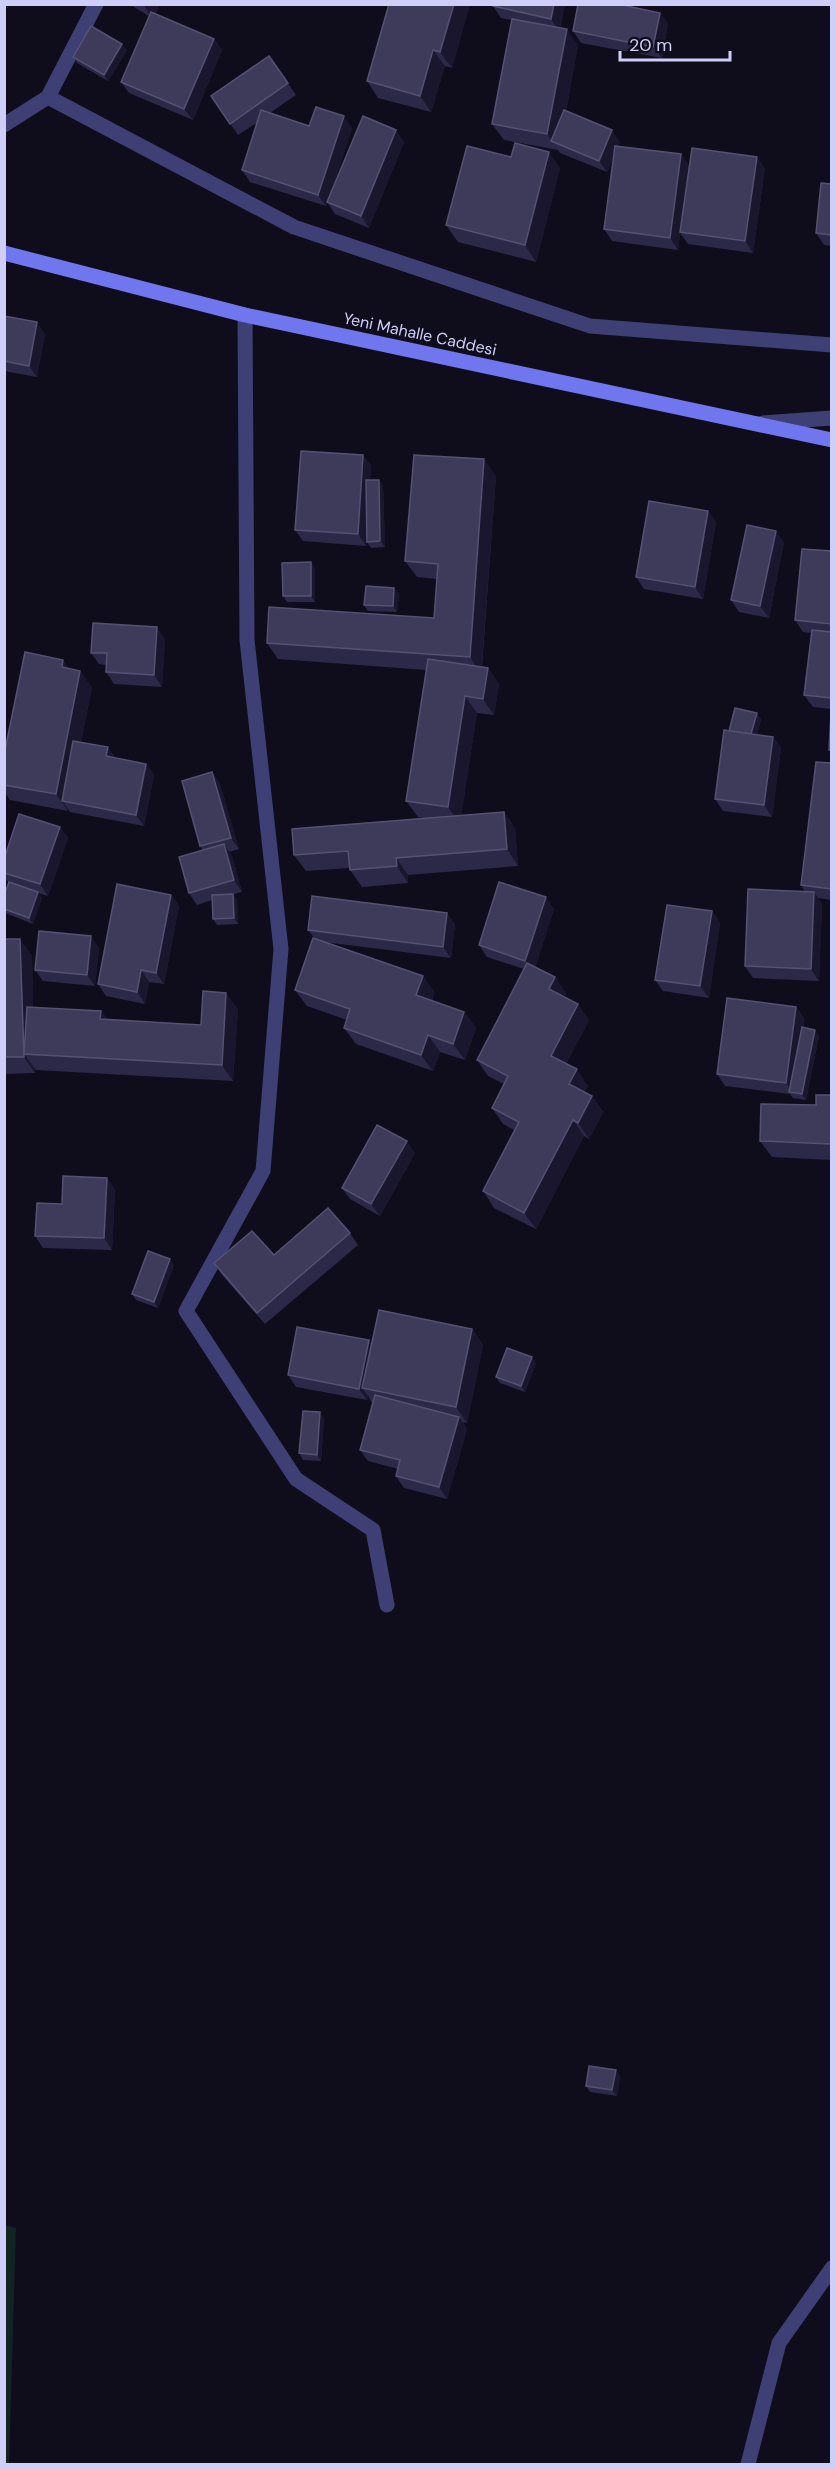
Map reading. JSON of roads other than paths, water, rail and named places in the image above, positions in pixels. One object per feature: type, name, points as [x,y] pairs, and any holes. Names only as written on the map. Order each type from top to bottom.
[{"type":"street","points":[[4,125],[48,97],[96,4]]},
{"type":"street","points":[[48,97],[294,227],[590,326],[831,345]]},
{"type":"street","name":"Yeni Mahalle Caddesi","points":[[4,254],[245,315],[831,440]]},
{"type":"street","points":[[245,315],[247,640],[281,948],[263,1172],[186,1311],[296,1479],[373,1530],[387,1605]]},
{"type":"street","points":[[754,424],[831,418]]},
{"type":"street","points":[[748,2464],[779,2343],[831,2268]]}]
